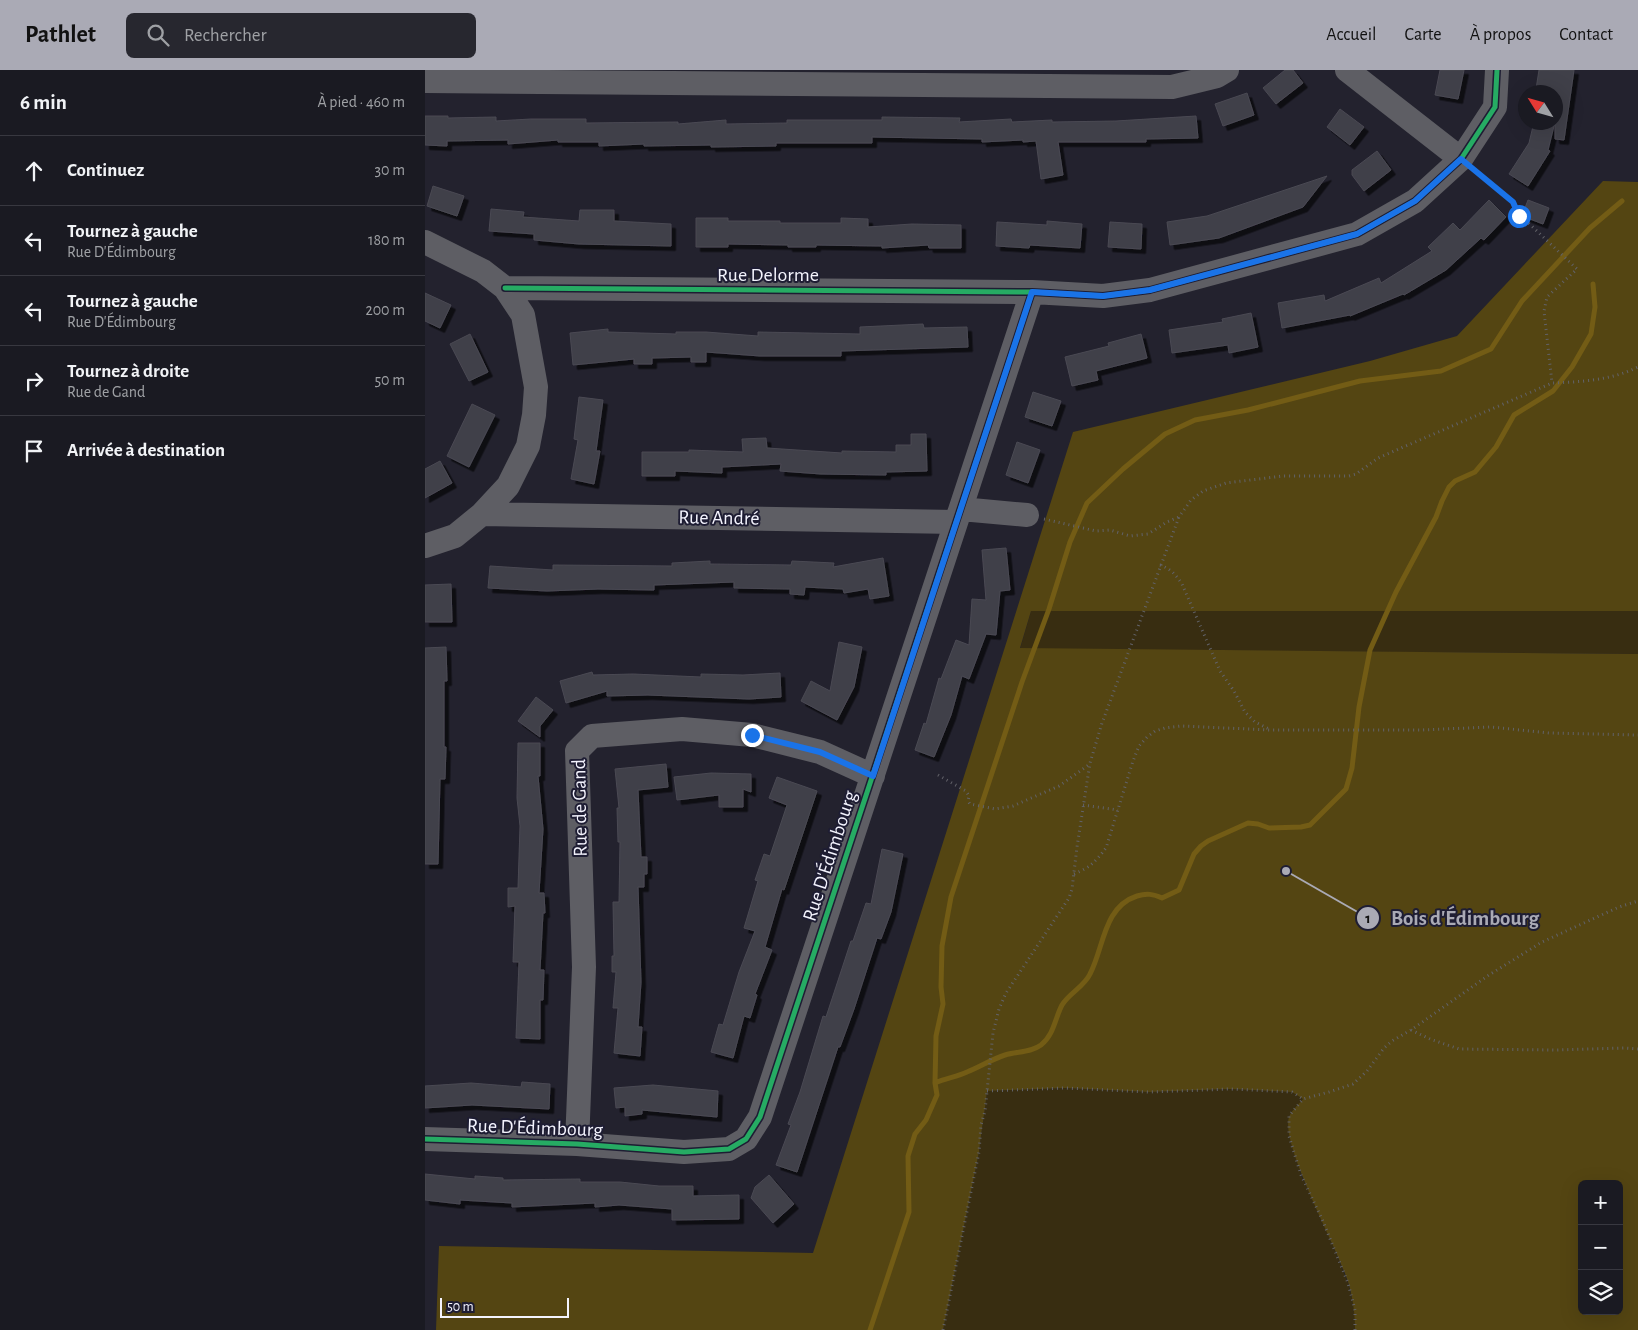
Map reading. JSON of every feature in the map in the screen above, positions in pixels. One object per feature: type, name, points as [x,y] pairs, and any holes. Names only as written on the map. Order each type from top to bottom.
[{"type":"street","points":[[425,82],[575,76],[1173,87],[1217,76],[1227,70]]},
{"type":"street","points":[[1347,70],[1461,159]]},
{"type":"street","points":[[1032,292],[1103,296],[1150,290],[1357,234],[1415,201],[1461,159],[1495,107],[1497,70]]},
{"type":"street","points":[[425,242],[483,271],[505,288],[523,315],[535,387],[528,446],[508,486],[482,514],[455,536],[425,546]]},
{"type":"street","name":"Rue Delorme","points":[[505,288],[1032,292]]},
{"type":"street","name":"Rue D'Édimbourg","points":[[425,1139],[577,1144],[684,1152],[729,1148],[746,1139],[760,1118],[1032,292]]},
{"type":"street","name":"Rue André","points":[[482,514],[1027,515]]},
{"type":"street","name":"Rue de Gand","points":[[577,1144],[584,967],[577,751],[592,736],[682,729],[752,735],[820,752],[873,776]]},
{"type":"path","points":[[1461,159],[1513,202],[1519,216],[1577,269],[1547,297],[1544,311],[1552,383]]},
{"type":"path","points":[[943,1330],[979,1152],[993,1033],[999,1009],[1006,993],[1069,898],[1072,889],[1090,763],[1102,723],[1179,517],[1191,500],[1203,491],[1226,483],[1283,476],[1349,476],[1356,474],[1378,458],[1552,383],[1569,383],[1615,376],[1638,367]]},
{"type":"path","points":[[1027,515],[1096,531],[1111,530],[1130,536],[1148,534],[1179,517]]},
{"type":"path","points":[[1160,565],[1167,567],[1176,574],[1182,584],[1215,662],[1245,712],[1255,722],[1270,730]]},
{"type":"path","points":[[1074,874],[1085,870],[1097,860],[1106,848],[1139,746],[1155,731],[1181,726],[1270,730],[1421,730],[1491,727],[1549,733],[1638,735]]},
{"type":"path","points":[[938,775],[967,791],[970,804],[988,809],[1006,807],[1059,786],[1090,763]]},
{"type":"path","points":[[1083,805],[1119,810]]},
{"type":"path","points":[[1355,1330],[1355,1310],[1348,1283],[1301,1174],[1289,1136],[1289,1116],[1303,1099],[1353,1084],[1367,1071],[1384,1048],[1392,1041],[1541,942],[1619,907],[1638,901]]},
{"type":"path","points":[[1411,1030],[1459,1049],[1638,1049]]},
{"type":"path","points":[[987,1091],[1065,1088],[1149,1092],[1230,1089],[1292,1092],[1303,1099]]},
{"type":"shaded area","points":[[1603,181],[1638,182],[1638,611],[1031,611],[1020,648],[1638,654],[1638,1330],[1355,1330],[1355,1318],[1349,1285],[1293,1150],[1289,1131],[1289,1117],[1303,1099],[1292,1092],[1230,1089],[1149,1092],[1065,1088],[987,1091],[979,1152],[943,1330],[436,1330],[439,1246],[813,1253],[1073,432],[1370,361],[1457,336]]},
{"type":"shaded area","points":[[1031,611],[1638,611],[1638,654],[1020,649]]},
{"type":"shaded area","points":[[1065,1088],[1149,1092],[1230,1089],[1292,1092],[1303,1099],[1289,1116],[1301,1175],[1322,1219],[1348,1283],[1355,1310],[1355,1330],[943,1330],[979,1152],[987,1091]]},
{"type":"building","points":[[1285,70],[1293,70],[1303,83],[1276,104],[1263,88]]},
{"type":"building","points":[[1440,70],[1464,70],[1458,99],[1435,95]]},
{"type":"building","points":[[1539,70],[1574,70],[1564,140],[1555,139],[1555,130],[1563,130],[1563,85],[1537,85]]},
{"type":"building","points":[[1247,93],[1254,115],[1223,126],[1215,104]]},
{"type":"building","points":[[1340,109],[1364,127],[1350,145],[1327,127]]},
{"type":"building","points":[[425,116],[448,116],[448,118],[496,117],[496,121],[586,119],[586,123],[678,122],[678,124],[726,120],[726,124],[787,123],[787,120],[882,120],[882,117],[960,118],[959,122],[1011,119],[1012,122],[1052,120],[1052,122],[1116,121],[1196,116],[1198,138],[1146,139],[1146,142],[1058,142],[1063,175],[1041,179],[1036,141],[982,142],[982,139],[872,137],[872,143],[776,143],[776,146],[711,147],[711,145],[644,146],[644,144],[599,146],[599,142],[558,142],[558,140],[508,144],[508,140],[447,141],[447,146],[425,145]]},
{"type":"building","points":[[1532,130],[1553,130],[1548,150],[1550,151],[1528,186],[1509,174],[1529,143]]},
{"type":"building","points":[[1377,151],[1391,170],[1364,191],[1352,175],[1352,170]]},
{"type":"building","points":[[1327,176],[1303,207],[1219,238],[1170,245],[1167,222],[1207,216]]},
{"type":"building","points":[[433,186],[464,196],[457,216],[427,206]]},
{"type":"building","points":[[1489,200],[1506,217],[1484,240],[1481,238],[1446,270],[1404,295],[1350,316],[1282,328],[1278,303],[1324,295],[1325,301],[1379,278],[1381,283],[1432,251],[1428,247],[1453,223],[1460,230]]},
{"type":"building","points":[[1528,200],[1549,208],[1543,224],[1522,216]]},
{"type":"building","points":[[491,209],[524,212],[523,217],[579,221],[580,210],[614,210],[614,221],[671,224],[671,246],[579,244],[534,240],[534,234],[489,231]]},
{"type":"building","points":[[696,218],[728,218],[728,221],[780,221],[780,223],[841,223],[841,218],[868,219],[868,227],[912,224],[961,225],[961,248],[929,248],[928,245],[882,248],[882,246],[816,245],[816,247],[788,247],[788,245],[728,244],[728,247],[696,247]]},
{"type":"building","points":[[1047,221],[1082,224],[1080,248],[1030,245],[1029,248],[996,246],[997,222],[1047,225]]},
{"type":"building","points":[[1110,222],[1142,224],[1141,249],[1108,247]]},
{"type":"building","points":[[425,293],[451,305],[440,328],[425,321]]},
{"type":"building","points":[[1251,313],[1258,347],[1229,353],[1228,345],[1172,353],[1169,330],[1223,322],[1222,319]]},
{"type":"building","points":[[923,324],[924,328],[967,327],[968,347],[841,351],[841,356],[760,356],[706,352],[706,362],[691,362],[691,357],[652,358],[652,364],[634,364],[634,359],[573,365],[570,333],[608,329],[608,332],[676,334],[676,332],[706,332],[758,336],[758,332],[860,334],[860,327]]},
{"type":"building","points":[[470,334],[488,372],[469,381],[450,344]]},
{"type":"building","points":[[1141,334],[1147,358],[1096,371],[1098,380],[1072,386],[1065,357],[1109,346],[1108,343]]},
{"type":"building","points":[[1033,392],[1061,401],[1052,426],[1025,417]]},
{"type":"building","points":[[579,397],[603,400],[596,451],[600,451],[594,484],[571,479],[578,440],[574,439]]},
{"type":"building","points":[[472,404],[495,415],[469,467],[447,456]]},
{"type":"building","points":[[911,434],[926,434],[927,471],[886,472],[886,475],[821,474],[780,471],[781,464],[722,467],[722,473],[675,471],[675,476],[642,476],[642,452],[689,452],[689,450],[743,452],[742,439],[766,438],[767,448],[842,453],[842,451],[896,452],[896,445],[911,445]]},
{"type":"building","points":[[1017,442],[1040,450],[1028,483],[1006,475]]},
{"type":"building","points":[[440,461],[452,483],[425,498],[425,469]]},
{"type":"building","points":[[1006,548],[1010,590],[1000,591],[996,635],[986,634],[969,679],[962,676],[951,715],[934,757],[915,750],[924,723],[926,724],[939,678],[941,679],[956,640],[969,645],[972,599],[986,600],[982,550]]},
{"type":"building","points":[[883,558],[889,596],[870,599],[868,589],[844,593],[843,589],[805,587],[804,595],[790,594],[790,589],[734,588],[734,582],[654,585],[654,590],[598,589],[547,591],[488,588],[490,566],[553,570],[553,565],[672,566],[672,563],[710,561],[710,564],[791,565],[792,561],[834,563],[833,567]]},
{"type":"building","points":[[451,584],[452,622],[425,622],[425,585]]},
{"type":"building","points":[[839,642],[862,647],[854,687],[837,720],[801,701],[811,681],[830,691]]},
{"type":"building","points":[[446,647],[447,681],[444,681],[445,779],[440,779],[438,864],[425,864],[425,648]]},
{"type":"building","points":[[592,672],[593,675],[633,674],[701,677],[701,674],[743,675],[780,673],[781,697],[749,699],[648,695],[607,696],[607,691],[566,703],[560,681]]},
{"type":"building","points":[[536,697],[553,710],[540,726],[540,737],[518,721]]},
{"type":"building","points":[[518,743],[540,743],[540,776],[538,776],[543,829],[539,893],[544,893],[545,913],[543,913],[540,970],[544,970],[543,1000],[540,1000],[540,1039],[516,1038],[519,962],[513,962],[515,906],[508,907],[508,888],[518,888],[520,826],[517,798]]},
{"type":"building","points":[[666,764],[668,787],[638,790],[641,857],[647,857],[647,874],[644,874],[644,887],[638,887],[641,982],[638,1027],[642,1027],[640,1056],[614,1053],[618,1008],[613,1008],[616,972],[612,972],[612,956],[614,956],[613,902],[619,902],[620,842],[618,842],[617,808],[619,808],[615,769]]},
{"type":"building","points":[[711,773],[751,774],[751,792],[743,789],[743,807],[719,807],[719,795],[677,800],[674,777]]},
{"type":"building","points":[[777,777],[817,791],[784,890],[782,889],[765,947],[772,950],[755,994],[757,995],[750,1018],[744,1016],[733,1058],[711,1052],[719,1024],[723,1025],[739,972],[755,931],[744,928],[758,881],[755,880],[764,854],[770,856],[787,805],[769,798]]},
{"type":"building","points":[[882,849],[903,854],[891,912],[881,939],[877,938],[854,1009],[840,1047],[838,1047],[797,1172],[776,1165],[791,1125],[788,1124],[800,1092],[823,1016],[826,1017],[851,941],[853,941],[866,903],[871,904]]},
{"type":"building","points":[[522,1082],[550,1084],[549,1109],[472,1105],[425,1108],[425,1086],[471,1083],[521,1087]]},
{"type":"building","points":[[653,1085],[718,1091],[717,1117],[642,1110],[642,1114],[625,1116],[625,1107],[616,1108],[614,1088]]},
{"type":"building","points":[[425,1174],[475,1179],[475,1176],[503,1178],[503,1180],[580,1179],[580,1182],[693,1186],[693,1196],[739,1195],[739,1219],[672,1220],[672,1209],[619,1205],[595,1207],[595,1203],[512,1207],[512,1203],[460,1200],[460,1204],[425,1200]]},
{"type":"building","points":[[769,1175],[794,1204],[773,1223],[751,1198],[755,1187]]},
{"type":"waterway","points":[[870,1330],[909,1212],[908,1156],[915,1134],[926,1120],[937,1095],[935,1083],[936,1036],[943,1004],[941,987],[942,946],[951,897],[1070,542],[1087,503],[1123,469],[1165,434],[1195,420],[1248,410],[1360,381],[1441,371],[1491,349],[1522,301],[1590,228],[1622,201]]},
{"type":"waterway","points":[[935,1083],[963,1074],[1000,1057],[1028,1051],[1041,1045],[1052,1031],[1062,1005],[1084,983],[1090,974],[1106,929],[1117,909],[1126,901],[1137,896],[1150,894],[1162,898],[1179,890],[1194,854],[1201,846],[1248,823],[1269,828],[1310,825],[1346,789],[1352,768],[1359,707],[1370,650],[1396,592],[1436,517],[1449,487],[1455,481],[1475,472],[1496,447],[1514,415],[1553,391],[1572,367],[1591,334],[1595,307],[1593,284]]},
{"type":"cycle path","points":[[505,288],[1032,292],[1103,296],[1150,290],[1357,234],[1415,201],[1461,159],[1495,107],[1497,70]]},
{"type":"cycle path","points":[[425,1139],[577,1144],[684,1152],[729,1149],[746,1139],[760,1117],[1032,292]]},
{"type":"place","name":"Bois d'Édimbourg","points":[[1286,871]]},
{"type":"route","points":[[752,735],[820,752],[873,776],[1032,292],[1103,296],[1150,290],[1357,234],[1415,201],[1461,159],[1513,202],[1519,216]]}]
